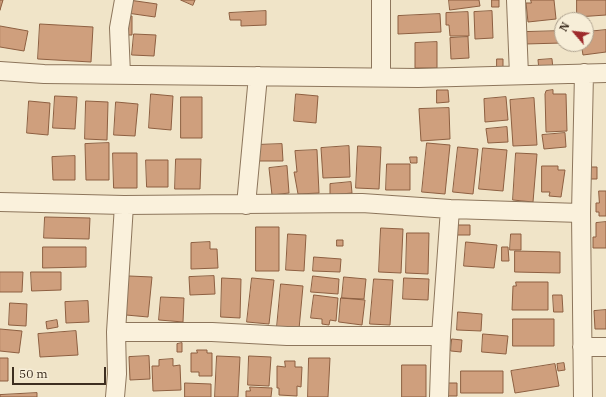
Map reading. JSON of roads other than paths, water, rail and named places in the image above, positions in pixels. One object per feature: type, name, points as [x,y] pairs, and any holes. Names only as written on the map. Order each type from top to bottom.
[{"type":"street","points":[[121,74],[119,28],[124,0]]},
{"type":"street","points":[[381,0],[381,77]]},
{"type":"street","points":[[516,0],[519,75]]},
{"type":"street","points":[[0,71],[44,74],[418,78],[584,72],[606,73]]},
{"type":"street","points":[[583,397],[581,213],[584,72]]},
{"type":"street","points":[[246,205],[258,76]]},
{"type":"street","points":[[0,202],[124,205],[362,203],[450,209],[581,213]]},
{"type":"street","points":[[115,397],[117,374],[116,332],[124,205]]},
{"type":"street","points":[[439,397],[441,336],[450,209]]},
{"type":"street","points":[[116,332],[212,332],[287,336],[441,336]]},
{"type":"street","points":[[582,347],[606,347]]}]
